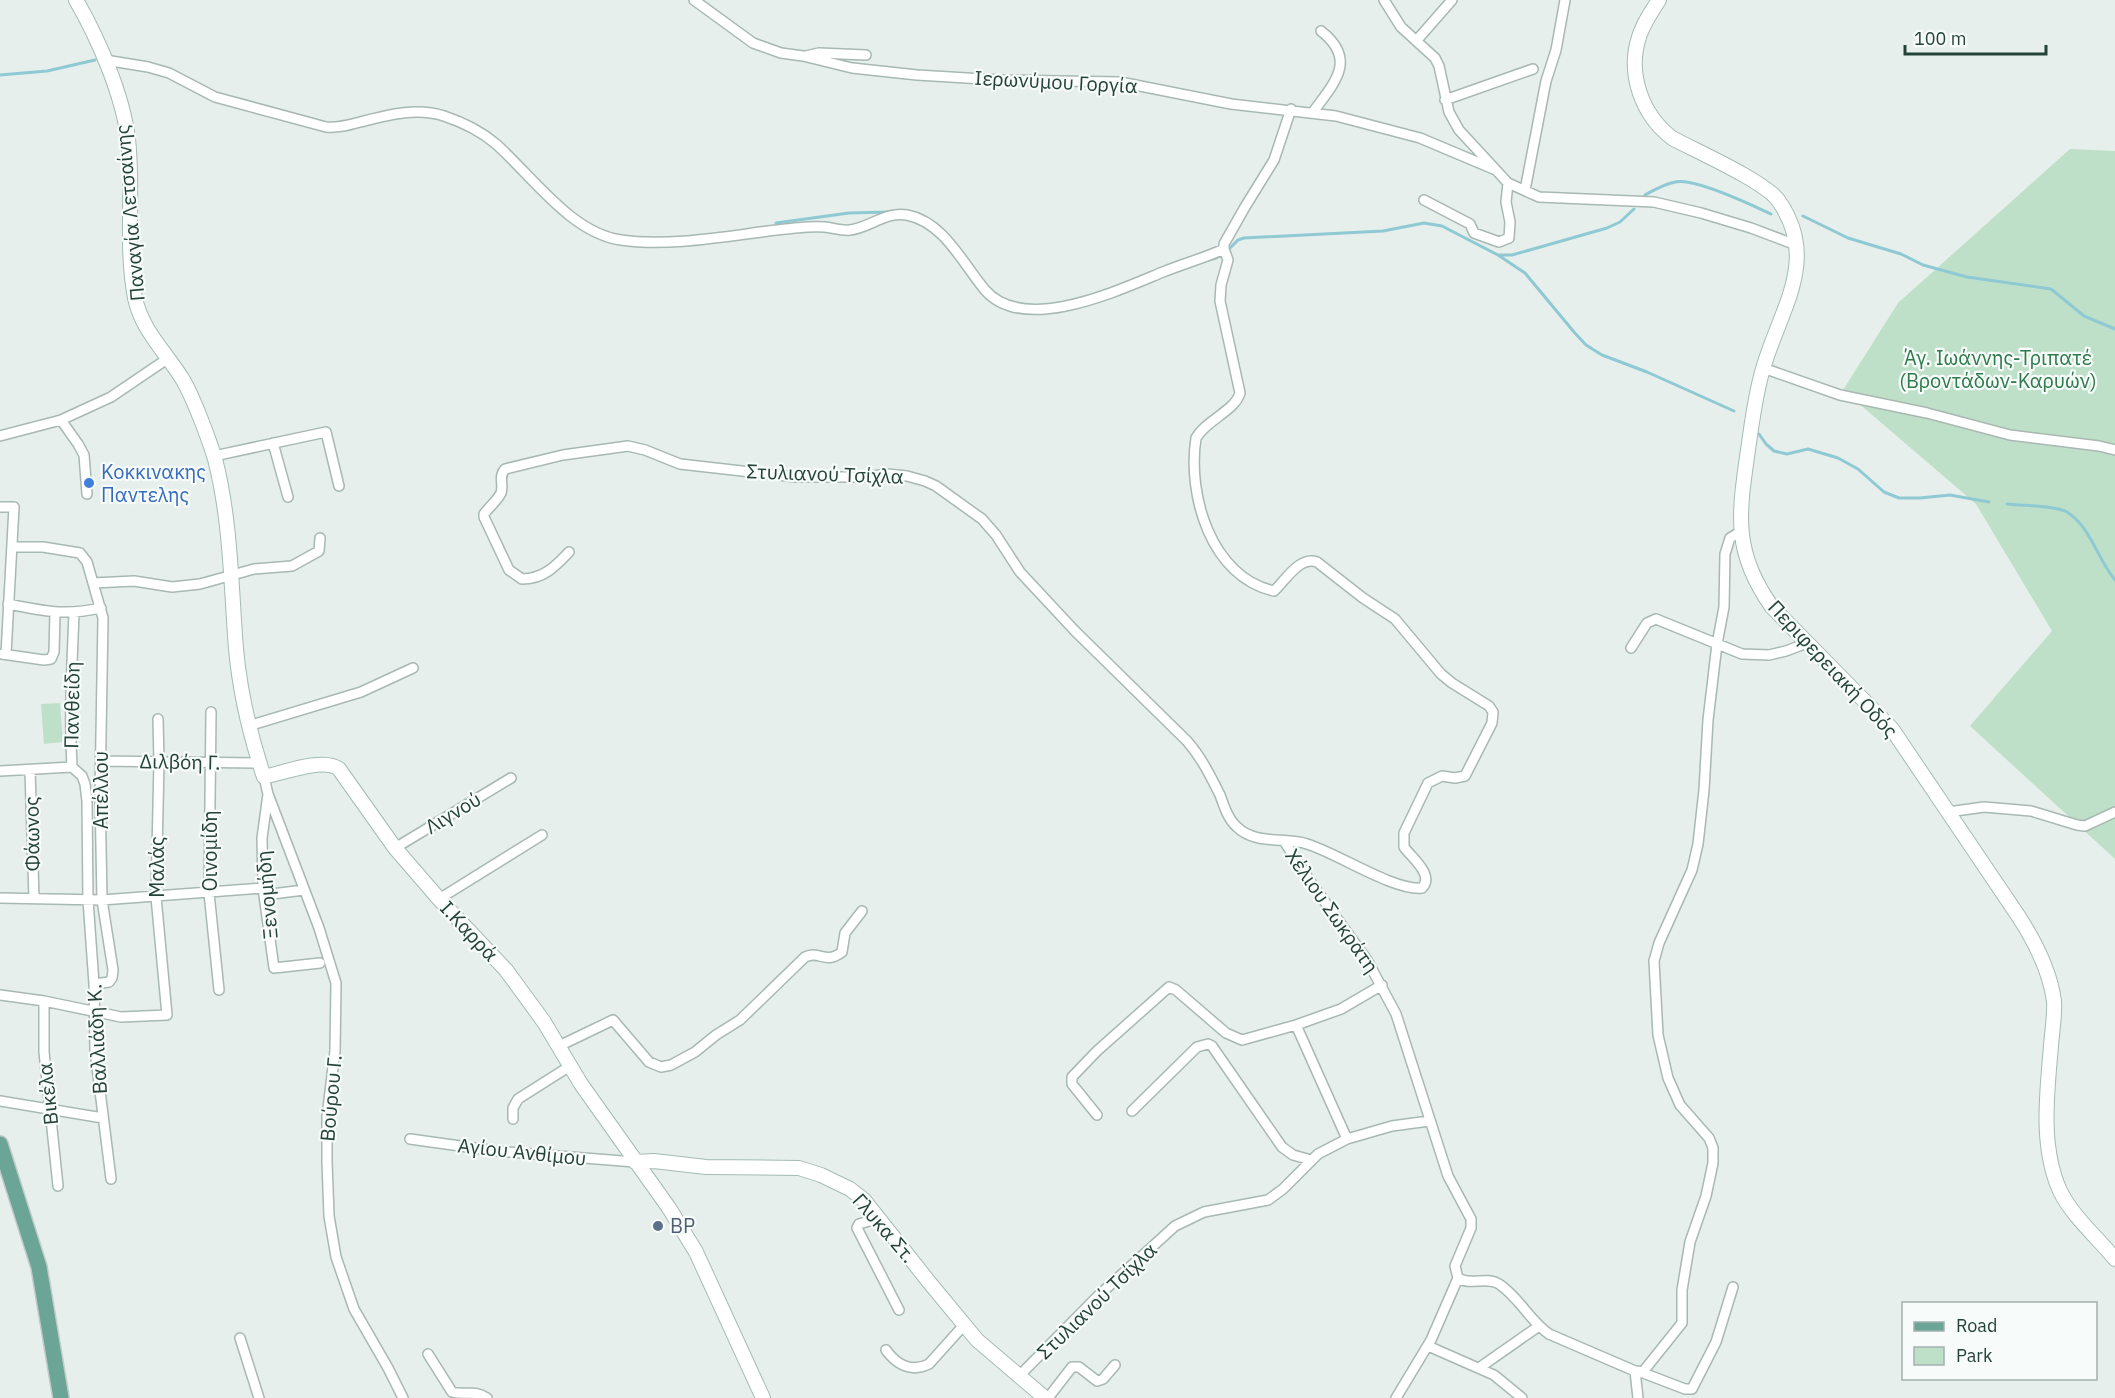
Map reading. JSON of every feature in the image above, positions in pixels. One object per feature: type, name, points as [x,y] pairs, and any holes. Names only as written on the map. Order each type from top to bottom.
[{"type":"main road","name":"Παναγία Λετσαίνης","points":[[76,0],[97,39],[105,60],[128,137],[129,238],[135,298],[145,327],[182,379],[214,456],[225,513],[237,651],[248,726],[264,777]]},
{"type":"main road","name":"Περιφερειακή Οδός","points":[[1659,0],[1642,27],[1636,50],[1635,74],[1646,108],[1661,129],[1672,138],[1771,193],[1785,212],[1796,245],[1795,279],[1763,368],[1754,410],[1743,483],[1740,532],[1746,556],[1758,587],[1772,607],[1892,729],[2025,926],[2038,949],[2053,993],[2054,1011],[2047,1118],[2051,1165],[2060,1191],[2070,1208],[2115,1259]]},
{"type":"main road","name":"Ι.Καρρά","points":[[264,777],[317,765],[334,766],[343,774],[395,848],[506,970],[544,1022],[570,1066],[696,1252],[763,1398]]},
{"type":"main road","points":[[0,1144],[39,1267],[62,1398]]},
{"type":"main road","name":"Γλυκα Στ.","points":[[635,1162],[654,1161],[706,1167],[805,1169],[850,1188],[864,1200],[977,1340],[1046,1398]]},
{"type":"street","name":"Ιερωνύμου Γοργία","points":[[694,0],[753,43],[781,53],[852,68],[917,75],[1000,80],[1120,82],[1232,104],[1313,112],[1420,138],[1496,170]]},
{"type":"street","points":[[1384,0],[1401,27],[1418,40],[1435,58],[1439,66],[1445,100],[1459,130],[1508,183],[1539,197],[1654,202],[1751,228],[1796,245]]},
{"type":"street","points":[[1418,40],[1452,0]]},
{"type":"street","points":[[1525,190],[1546,81],[1556,50],[1565,0]]},
{"type":"street","points":[[1313,112],[1332,87],[1341,69],[1341,60],[1336,45],[1321,31]]},
{"type":"street","points":[[803,56],[819,53],[866,55]]},
{"type":"street","points":[[105,60],[148,67],[170,74],[215,97],[326,127],[344,127],[383,116],[417,112],[445,116],[495,143],[560,207],[578,221],[597,233],[620,240],[663,242],[822,226],[849,230],[881,219],[907,215],[924,221],[941,235],[986,291],[997,300],[1031,309],[1052,308],[1096,298],[1225,253],[1245,207],[1274,160],[1291,109]]},
{"type":"street","points":[[1445,100],[1533,69]]},
{"type":"street","points":[[1424,200],[1470,224],[1473,233],[1500,242],[1509,238],[1510,222],[1506,202],[1508,183]]},
{"type":"street","name":"Χέλιου Σωκράτη","points":[[1225,253],[1220,301],[1240,393],[1236,403],[1201,430],[1195,443],[1196,493],[1207,528],[1217,548],[1226,562],[1240,575],[1272,592],[1304,562],[1312,561],[1321,565],[1363,598],[1395,619],[1441,674],[1489,706],[1493,712],[1492,723],[1465,776],[1455,778],[1442,776],[1428,783],[1404,832],[1404,847],[1427,879],[1422,888],[1410,887],[1357,867],[1307,844],[1284,841]]},
{"type":"street","points":[[0,436],[61,420],[120,392],[167,359]]},
{"type":"street","points":[[1763,368],[1840,395],[1927,413],[2010,435],[2115,450]]},
{"type":"street","points":[[61,420],[84,455],[87,494]]},
{"type":"street","points":[[214,456],[326,432],[339,486]]},
{"type":"street","points":[[273,443],[288,497]]},
{"type":"street","name":"Στυλιανού Τσίχλα","points":[[569,552],[548,572],[538,577],[522,579],[509,570],[484,517],[502,491],[501,475],[505,469],[563,455],[627,446],[645,450],[680,464],[795,477],[867,477],[887,474],[925,481],[936,486],[982,519],[996,535],[1020,572],[1075,631],[1186,741],[1202,760],[1235,826],[1249,834],[1284,841]]},
{"type":"street","points":[[0,507],[14,507],[3,654],[48,661],[53,657],[54,652],[55,613]]},
{"type":"street","points":[[1638,1398],[1638,1372],[1682,1323],[1682,1290],[1690,1242],[1706,1196],[1714,1156],[1709,1138],[1680,1105],[1668,1078],[1658,1035],[1654,961],[1659,943],[1692,870],[1698,844],[1704,790],[1706,741],[1717,644],[1724,607],[1725,554],[1730,538],[1740,532]]},
{"type":"street","points":[[93,583],[134,582],[172,587],[200,584],[254,569],[292,566],[319,551],[320,538]]},
{"type":"street","name":"Απέλλου","points":[[12,547],[43,547],[80,553],[87,562],[103,618],[102,900],[113,970],[109,982],[94,984]]},
{"type":"street","points":[[8,604],[55,613],[74,613],[101,608]]},
{"type":"street","name":"Πανθείδη","points":[[74,613],[70,703],[72,767],[85,784],[88,900]]},
{"type":"street","points":[[1631,648],[1647,623],[1656,619],[1742,654],[1754,655],[1786,651],[1807,643]]},
{"type":"street","points":[[248,726],[361,693],[413,668]]},
{"type":"street","name":"Οινομίδη","points":[[211,712],[209,893],[219,990]]},
{"type":"street","name":"Μαλάς","points":[[93,1012],[121,1017],[167,1015],[156,897],[158,719]]},
{"type":"street","name":"Διλβόη Γ.","points":[[101,761],[259,763]]},
{"type":"street","points":[[0,771],[72,767]]},
{"type":"street","name":"Φάωνος","points":[[30,771],[34,898]]},
{"type":"street","name":"Ξενομήδη","points":[[264,777],[268,794],[262,838],[263,892],[274,968],[320,963]]},
{"type":"street","name":"Λιγνού","points":[[395,848],[511,778]]},
{"type":"street","name":"Βούρου Γ.","points":[[268,794],[320,928],[336,983],[335,1051],[327,1116],[329,1216],[336,1257],[354,1309],[403,1398]]},
{"type":"street","points":[[1948,812],[1984,807],[2031,811],[2085,826],[2115,812]]},
{"type":"street","points":[[439,899],[542,835]]},
{"type":"street","name":"Χέλιου Σωκράτη","points":[[1284,841],[1382,985],[1396,1014],[1448,1176],[1471,1222],[1455,1266],[1458,1278],[1428,1346],[1396,1398]]},
{"type":"street","points":[[0,898],[102,900],[304,890]]},
{"type":"street","name":"Βαλλιάδη Κ.","points":[[88,900],[94,984],[95,1051],[111,1179]]},
{"type":"street","points":[[559,1046],[613,1020],[649,1062],[661,1067],[675,1064],[740,1020],[805,957],[814,954],[827,959],[835,958],[842,952],[845,933],[862,911]]},
{"type":"street","points":[[1097,1115],[1072,1084],[1072,1077],[1097,1051],[1169,987],[1176,990],[1236,1039],[1246,1039],[1296,1025],[1346,1006],[1382,985]]},
{"type":"street","points":[[0,995],[44,1001],[93,1012]]},
{"type":"street","name":"Βικέλα","points":[[44,1001],[44,1052],[58,1186]]},
{"type":"street","points":[[1296,1025],[1347,1139]]},
{"type":"street","points":[[1132,1111],[1197,1047],[1208,1044],[1282,1147],[1293,1155],[1311,1160]]},
{"type":"street","points":[[513,1119],[513,1108],[518,1099],[570,1066]]},
{"type":"street","points":[[0,1101],[103,1118]]},
{"type":"street","name":"Στυλιανού Τσίχλα","points":[[1019,1376],[1098,1296],[1175,1226],[1204,1212],[1268,1200],[1283,1189],[1325,1149],[1347,1139],[1392,1126],[1430,1122]]},
{"type":"street","name":"Αγίου Ανθίμου","points":[[410,1139],[496,1152],[635,1162]]},
{"type":"street","points":[[879,1218],[860,1224],[857,1228],[899,1310]]},
{"type":"street","points":[[1458,1278],[1464,1281],[1492,1281],[1502,1286],[1549,1334],[1638,1372],[1685,1389],[1692,1389],[1716,1342],[1733,1287]]},
{"type":"street","points":[[885,1350],[898,1364],[914,1368],[922,1367],[928,1364],[964,1325]]},
{"type":"street","points":[[1479,1368],[1539,1326]]},
{"type":"street","points":[[240,1338],[259,1398]]},
{"type":"street","points":[[1428,1346],[1479,1368],[1507,1384],[1522,1398]]},
{"type":"street","points":[[428,1353],[452,1392],[456,1394],[473,1392],[486,1398]]},
{"type":"street","points":[[1046,1398],[1072,1367],[1079,1367],[1097,1381],[1103,1379],[1115,1365]]},
{"type":"green space","name":"Άγ. Ιωάννης-Τριπατέ (Βροντάδων-Καρυών)","points":[[2070,149],[2115,151],[2115,859],[1970,726],[2052,631],[1976,504],[1843,390],[1898,303]]},
{"type":"green space","points":[[60,703],[63,742],[44,744],[41,704]]},
{"type":"waterway","points":[[0,75],[47,71],[95,60]]},
{"type":"waterway","points":[[1645,195],[1667,184],[1684,182],[1723,193],[1771,214]]},
{"type":"waterway","points":[[1227,251],[1238,240],[1244,238],[1383,231],[1424,223],[1442,226],[1498,255],[1512,255],[1607,228],[1620,222],[1634,209]]},
{"type":"waterway","points":[[776,223],[849,213],[889,212]]},
{"type":"waterway","points":[[1803,216],[1848,238],[1901,254],[1923,265],[1967,277],[2051,289],[2084,316],[2115,329]]},
{"type":"waterway","points":[[1205,261],[1221,255]]},
{"type":"waterway","points":[[1498,255],[1525,273],[1586,345],[1602,355],[1647,372],[1734,411]]},
{"type":"waterway","points":[[968,260],[978,274]]},
{"type":"waterway","points":[[1759,434],[1774,451],[1787,454],[1808,449],[1838,458],[1858,469],[1884,492],[1899,498],[1950,495],[1989,502]]},
{"type":"waterway","points":[[2007,504],[2046,507],[2067,512],[2088,534],[2115,580]]},
{"type":"place","name":"Κοκκινακης Παντελης","points":[[89,483]]},
{"type":"place","name":"BP","points":[[658,1226]]}]
